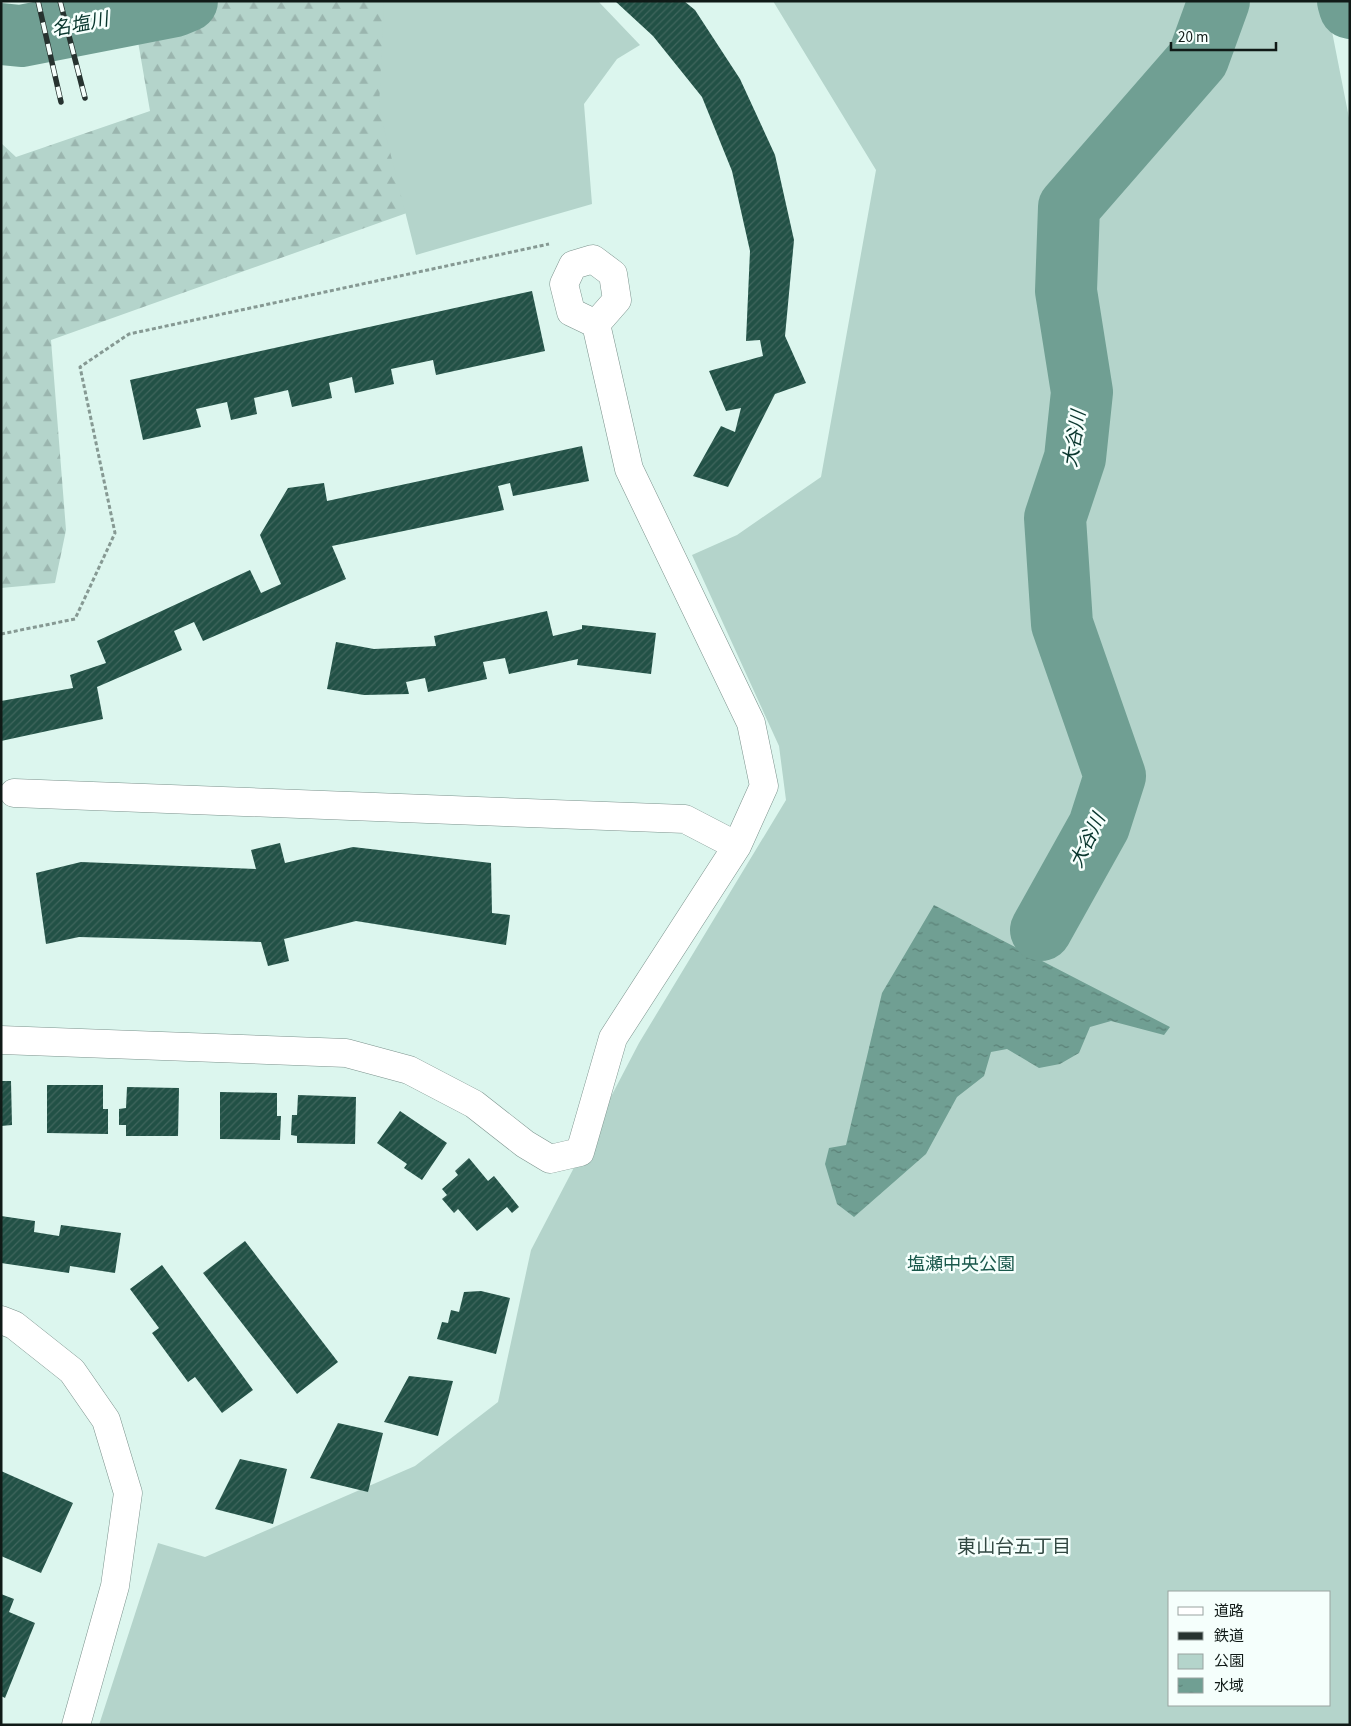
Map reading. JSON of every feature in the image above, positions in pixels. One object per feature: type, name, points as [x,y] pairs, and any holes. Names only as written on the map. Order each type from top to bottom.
[{"type":"street","points":[[1,1040],[346,1053],[409,1070],[474,1104],[524,1144],[550,1158],[580,1152],[613,1038],[737,846],[764,786],[751,722],[629,469],[596,324]]},
{"type":"street","points":[[14,793],[685,819],[737,846]]},
{"type":"street","points":[[1,1320],[14,1325],[72,1371],[106,1420],[128,1493],[115,1586],[76,1725]]},
{"type":"path","points":[[1,634],[75,619],[115,533],[80,367],[129,334],[552,244]]},
{"type":"green space","points":[[131,1],[450,1],[502,179],[51,340],[66,530],[55,583],[1,588],[1,143],[16,157],[150,111]]},
{"type":"green space","points":[[384,1],[598,1],[640,45],[617,59],[584,104],[592,204],[416,255],[379,108]]},
{"type":"green space","name":"塩瀬中央公園","points":[[773,1],[1326,1],[1350,123],[1350,1725],[99,1725],[158,1543],[205,1557],[415,1466],[498,1402],[531,1250],[639,1043],[786,800],[779,746],[692,555],[737,535],[821,477],[876,170]]},
{"type":"water","points":[[934,905],[1170,1027],[1164,1035],[1111,1021],[1090,1027],[1079,1053],[1060,1064],[1039,1068],[1007,1049],[991,1052],[984,1076],[957,1097],[926,1154],[854,1217],[837,1204],[825,1164],[829,1148],[846,1145],[882,993]]},
{"type":"building","points":[[615,1],[684,1],[695,10],[740,79],[775,155],[794,240],[785,336],[806,383],[775,394],[728,487],[693,476],[721,426],[735,432],[741,408],[726,411],[709,371],[763,356],[760,340],[746,341],[750,251],[732,171],[702,97],[653,36]]},
{"type":"building","points":[[532,291],[545,351],[436,375],[433,360],[391,369],[394,384],[355,393],[352,377],[329,383],[332,398],[292,407],[288,390],[254,398],[257,414],[231,420],[227,402],[196,409],[201,427],[143,440],[130,380]]},
{"type":"building","points":[[582,446],[589,481],[513,496],[510,483],[498,486],[504,510],[332,546],[346,579],[203,641],[194,622],[174,631],[182,650],[97,687],[103,719],[1,741],[1,701],[73,688],[70,675],[106,663],[97,641],[250,570],[261,593],[281,584],[260,535],[288,488],[324,483],[327,501]]},
{"type":"building","points":[[547,611],[553,636],[582,629],[582,625],[656,633],[651,674],[577,665],[578,659],[509,674],[505,658],[483,662],[487,679],[428,692],[425,678],[406,682],[409,694],[364,695],[327,689],[336,642],[374,649],[436,646],[434,636]]},
{"type":"building","points":[[280,843],[285,863],[353,847],[491,863],[492,913],[510,915],[506,945],[356,921],[284,939],[289,961],[268,966],[261,942],[79,937],[46,944],[36,873],[81,862],[256,869],[251,850]]},
{"type":"building","points":[[1,1081],[11,1081],[12,1125],[1,1126]]},
{"type":"building","points":[[47,1085],[103,1085],[103,1109],[108,1109],[108,1134],[47,1133]]},
{"type":"building","points":[[127,1087],[179,1088],[178,1136],[126,1136],[126,1125],[119,1125],[119,1109],[126,1108]]},
{"type":"building","points":[[220,1092],[277,1093],[277,1116],[281,1116],[280,1140],[220,1139]]},
{"type":"building","points":[[298,1095],[356,1097],[355,1144],[297,1143],[297,1136],[291,1135],[292,1115],[297,1115]]},
{"type":"building","points":[[400,1111],[447,1143],[422,1180],[404,1168],[407,1164],[377,1143]]},
{"type":"building","points":[[469,1158],[488,1181],[494,1176],[519,1207],[512,1213],[507,1207],[477,1231],[458,1209],[454,1213],[442,1199],[447,1195],[442,1189],[458,1175],[455,1171]]},
{"type":"building","points":[[1,1216],[35,1221],[34,1232],[59,1236],[61,1225],[121,1233],[115,1273],[70,1266],[69,1273],[1,1263]]},
{"type":"building","points":[[245,1241],[338,1362],[297,1394],[203,1273]]},
{"type":"building","points":[[162,1265],[253,1390],[222,1413],[195,1377],[188,1382],[152,1333],[159,1328],[130,1289]]},
{"type":"building","points":[[481,1291],[510,1298],[496,1354],[437,1339],[442,1322],[448,1323],[451,1310],[459,1312],[464,1292]]},
{"type":"building","points":[[409,1376],[453,1381],[438,1436],[384,1422]]},
{"type":"building","points":[[338,1423],[383,1433],[368,1492],[310,1478]]},
{"type":"building","points":[[240,1459],[287,1469],[273,1524],[215,1509]]},
{"type":"building","points":[[1,1471],[73,1503],[41,1573],[1,1556]]},
{"type":"building","points":[[1,1594],[14,1599],[9,1612],[35,1623],[5,1698],[1,1696]]},
{"type":"waterway","name":"名塩川","points":[[1,34],[21,36],[175,6],[187,1]]},
{"type":"waterway","name":"大谷川","points":[[1041,930],[1099,826],[1115,776],[1062,624],[1055,518],[1075,458],[1082,392],[1066,291],[1069,207],[1198,59],[1219,1]]},
{"type":"waterway","name":"名塩川","points":[[1348,1],[1350,8]]},
{"type":"railway","points":[[38,1],[61,102]]},
{"type":"railway","points":[[60,1],[85,98]]},
{"type":"district","name":"東山台五丁目","points":[[1014,1547]]}]
